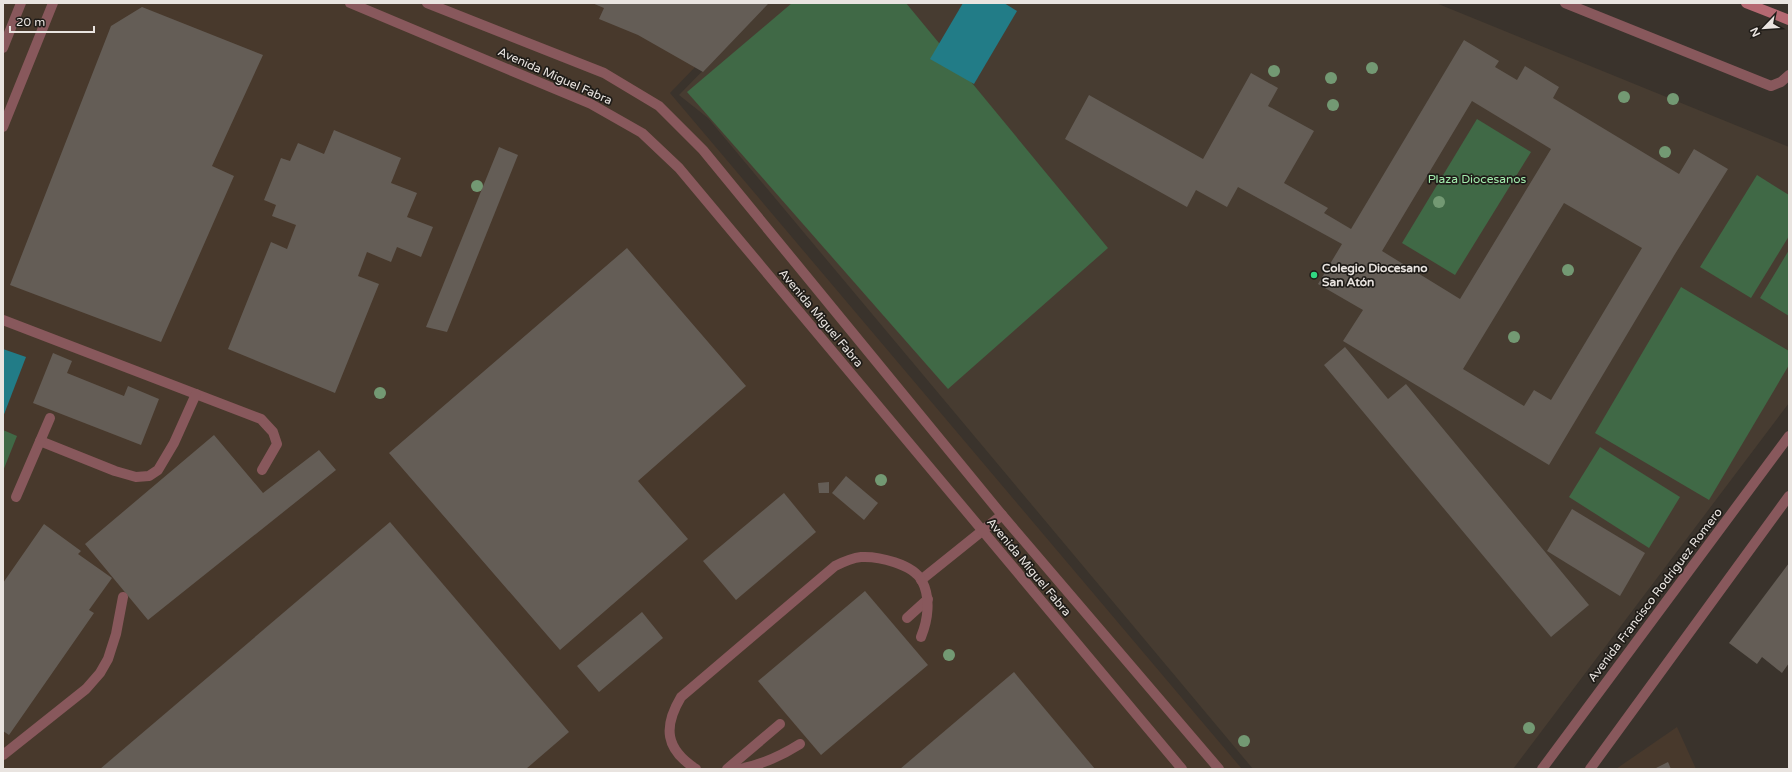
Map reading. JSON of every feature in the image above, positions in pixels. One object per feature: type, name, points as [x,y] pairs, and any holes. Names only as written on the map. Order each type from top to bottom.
[{"type":"main road","points":[[1746,3],[1789,20]]},
{"type":"street","points":[[3,48],[21,3]]},
{"type":"street","points":[[3,127],[53,3]]},
{"type":"street","name":"Avenida Miguel Fabra","points":[[350,3],[591,104],[642,133],[679,168],[981,531],[1182,769]]},
{"type":"street","name":"Avenida Miguel Fabra","points":[[427,3],[604,72],[659,106],[703,150],[1002,515],[1219,769]]},
{"type":"street","points":[[1565,3],[1771,86],[1782,82],[1789,75]]},
{"type":"street","points":[[3,320],[261,419],[273,432],[277,444],[262,470]]},
{"type":"street","points":[[40,441],[115,471],[136,477],[149,476],[158,470],[174,443],[196,394]]},
{"type":"street","points":[[16,497],[50,418]]},
{"type":"street","name":"Avenida Francisco Rodríguez Romero","points":[[1542,769],[1789,436]]},
{"type":"street","points":[[1590,769],[1789,496]]},
{"type":"street","points":[[921,580],[1002,515]]},
{"type":"street","points":[[696,769],[682,760],[672,744],[669,727],[673,710],[681,697],[696,682],[834,566],[846,560],[859,557],[876,557],[907,568],[921,580],[928,599],[926,626],[922,637]]},
{"type":"street","points":[[3,755],[86,689],[100,673],[108,659],[116,634],[123,597]]},
{"type":"street","points":[[907,618],[928,599]]},
{"type":"street","points":[[727,769],[780,724]]},
{"type":"street","points":[[739,769],[757,766],[788,752],[800,744]]},
{"type":"shaded area","points":[[3,3],[757,3],[670,93],[1242,769],[3,769]]},
{"type":"shaded area","name":"Colegio Diocesano San Atón","points":[[769,3],[1436,3],[1789,147],[1789,403],[1513,769],[1253,769],[708,118],[679,95]]},
{"type":"shaded area","points":[[1677,727],[1696,769],[1616,769]]},
{"type":"green space","points":[[792,3],[906,3],[1108,248],[948,389],[687,92]]},
{"type":"green space","name":"Plaza Diocesanos","points":[[1477,119],[1531,152],[1455,275],[1402,243]]},
{"type":"green space","points":[[1757,175],[1789,195],[1789,236],[1751,298],[1700,267]]},
{"type":"green space","points":[[1789,250],[1789,316],[1760,298]]},
{"type":"green space","points":[[1681,287],[1789,351],[1789,365],[1709,500],[1595,433]]},
{"type":"green space","points":[[3,430],[17,436],[3,471]]},
{"type":"green space","points":[[1600,447],[1680,497],[1649,548],[1569,497]]},
{"type":"water","points":[[963,3],[1004,3],[1017,11],[974,84],[930,59]]},
{"type":"water","points":[[3,349],[26,357],[3,417]]},
{"type":"building","points":[[592,3],[769,3],[703,72],[638,35],[599,19],[604,8]]},
{"type":"building","points":[[142,7],[263,55],[212,166],[234,176],[161,342],[10,285],[111,26]]},
{"type":"building","points":[[1464,40],[1499,61],[1495,67],[1517,80],[1525,66],[1559,87],[1553,98],[1679,174],[1694,149],[1728,169],[1675,254],[1549,465],[1343,341],[1363,310],[1318,284],[1342,244],[1238,187],[1227,207],[1196,190],[1187,207],[1065,139],[1089,95],[1203,159],[1251,73],[1278,88],[1268,106],[1314,131],[1284,183],[1328,208],[1324,213],[1351,229]],"holes":[[[1472,101],[1551,149],[1460,299],[1382,251]],[[1564,203],[1642,248],[1551,400],[1534,390],[1524,406],[1463,369]]]},
{"type":"building","points":[[334,130],[401,158],[391,183],[417,193],[407,217],[433,227],[421,257],[397,247],[391,262],[367,252],[358,276],[379,284],[335,393],[228,349],[271,242],[287,249],[296,225],[272,216],[276,205],[264,200],[281,158],[290,161],[298,143],[324,154]]},
{"type":"building","points":[[499,147],[518,155],[447,332],[426,327]]},
{"type":"building","points":[[627,248],[746,386],[638,481],[688,539],[560,650],[389,453]]},
{"type":"building","points":[[1345,347],[1388,399],[1406,384],[1589,605],[1551,637],[1324,365]]},
{"type":"building","points":[[53,353],[72,361],[67,373],[124,396],[128,386],[159,399],[141,445],[33,403]]},
{"type":"building","points":[[214,435],[263,493],[319,450],[336,470],[148,620],[85,544]]},
{"type":"building","points":[[846,476],[878,503],[864,520],[832,493]]},
{"type":"building","points":[[829,482],[829,493],[819,493],[818,483]]},
{"type":"building","points":[[784,493],[816,532],[736,600],[703,561]]},
{"type":"building","points":[[1572,509],[1645,553],[1620,596],[1547,551]]},
{"type":"building","points":[[390,522],[569,732],[526,769],[100,769]]},
{"type":"building","points":[[44,524],[81,551],[78,554],[112,578],[89,610],[94,613],[9,735],[3,731],[3,583]]},
{"type":"building","points":[[1789,563],[1789,663],[1782,673],[1762,657],[1757,664],[1729,643]]},
{"type":"building","points":[[865,591],[928,665],[821,755],[758,681]]},
{"type":"building","points":[[642,612],[663,638],[599,692],[577,666]]},
{"type":"building","points":[[1014,672],[1095,769],[900,769]]},
{"type":"building","points":[[1668,762],[1671,769],[1654,769]]},
{"type":"place","name":"Colegio Diocesano San Atón","points":[[1314,275]]}]
